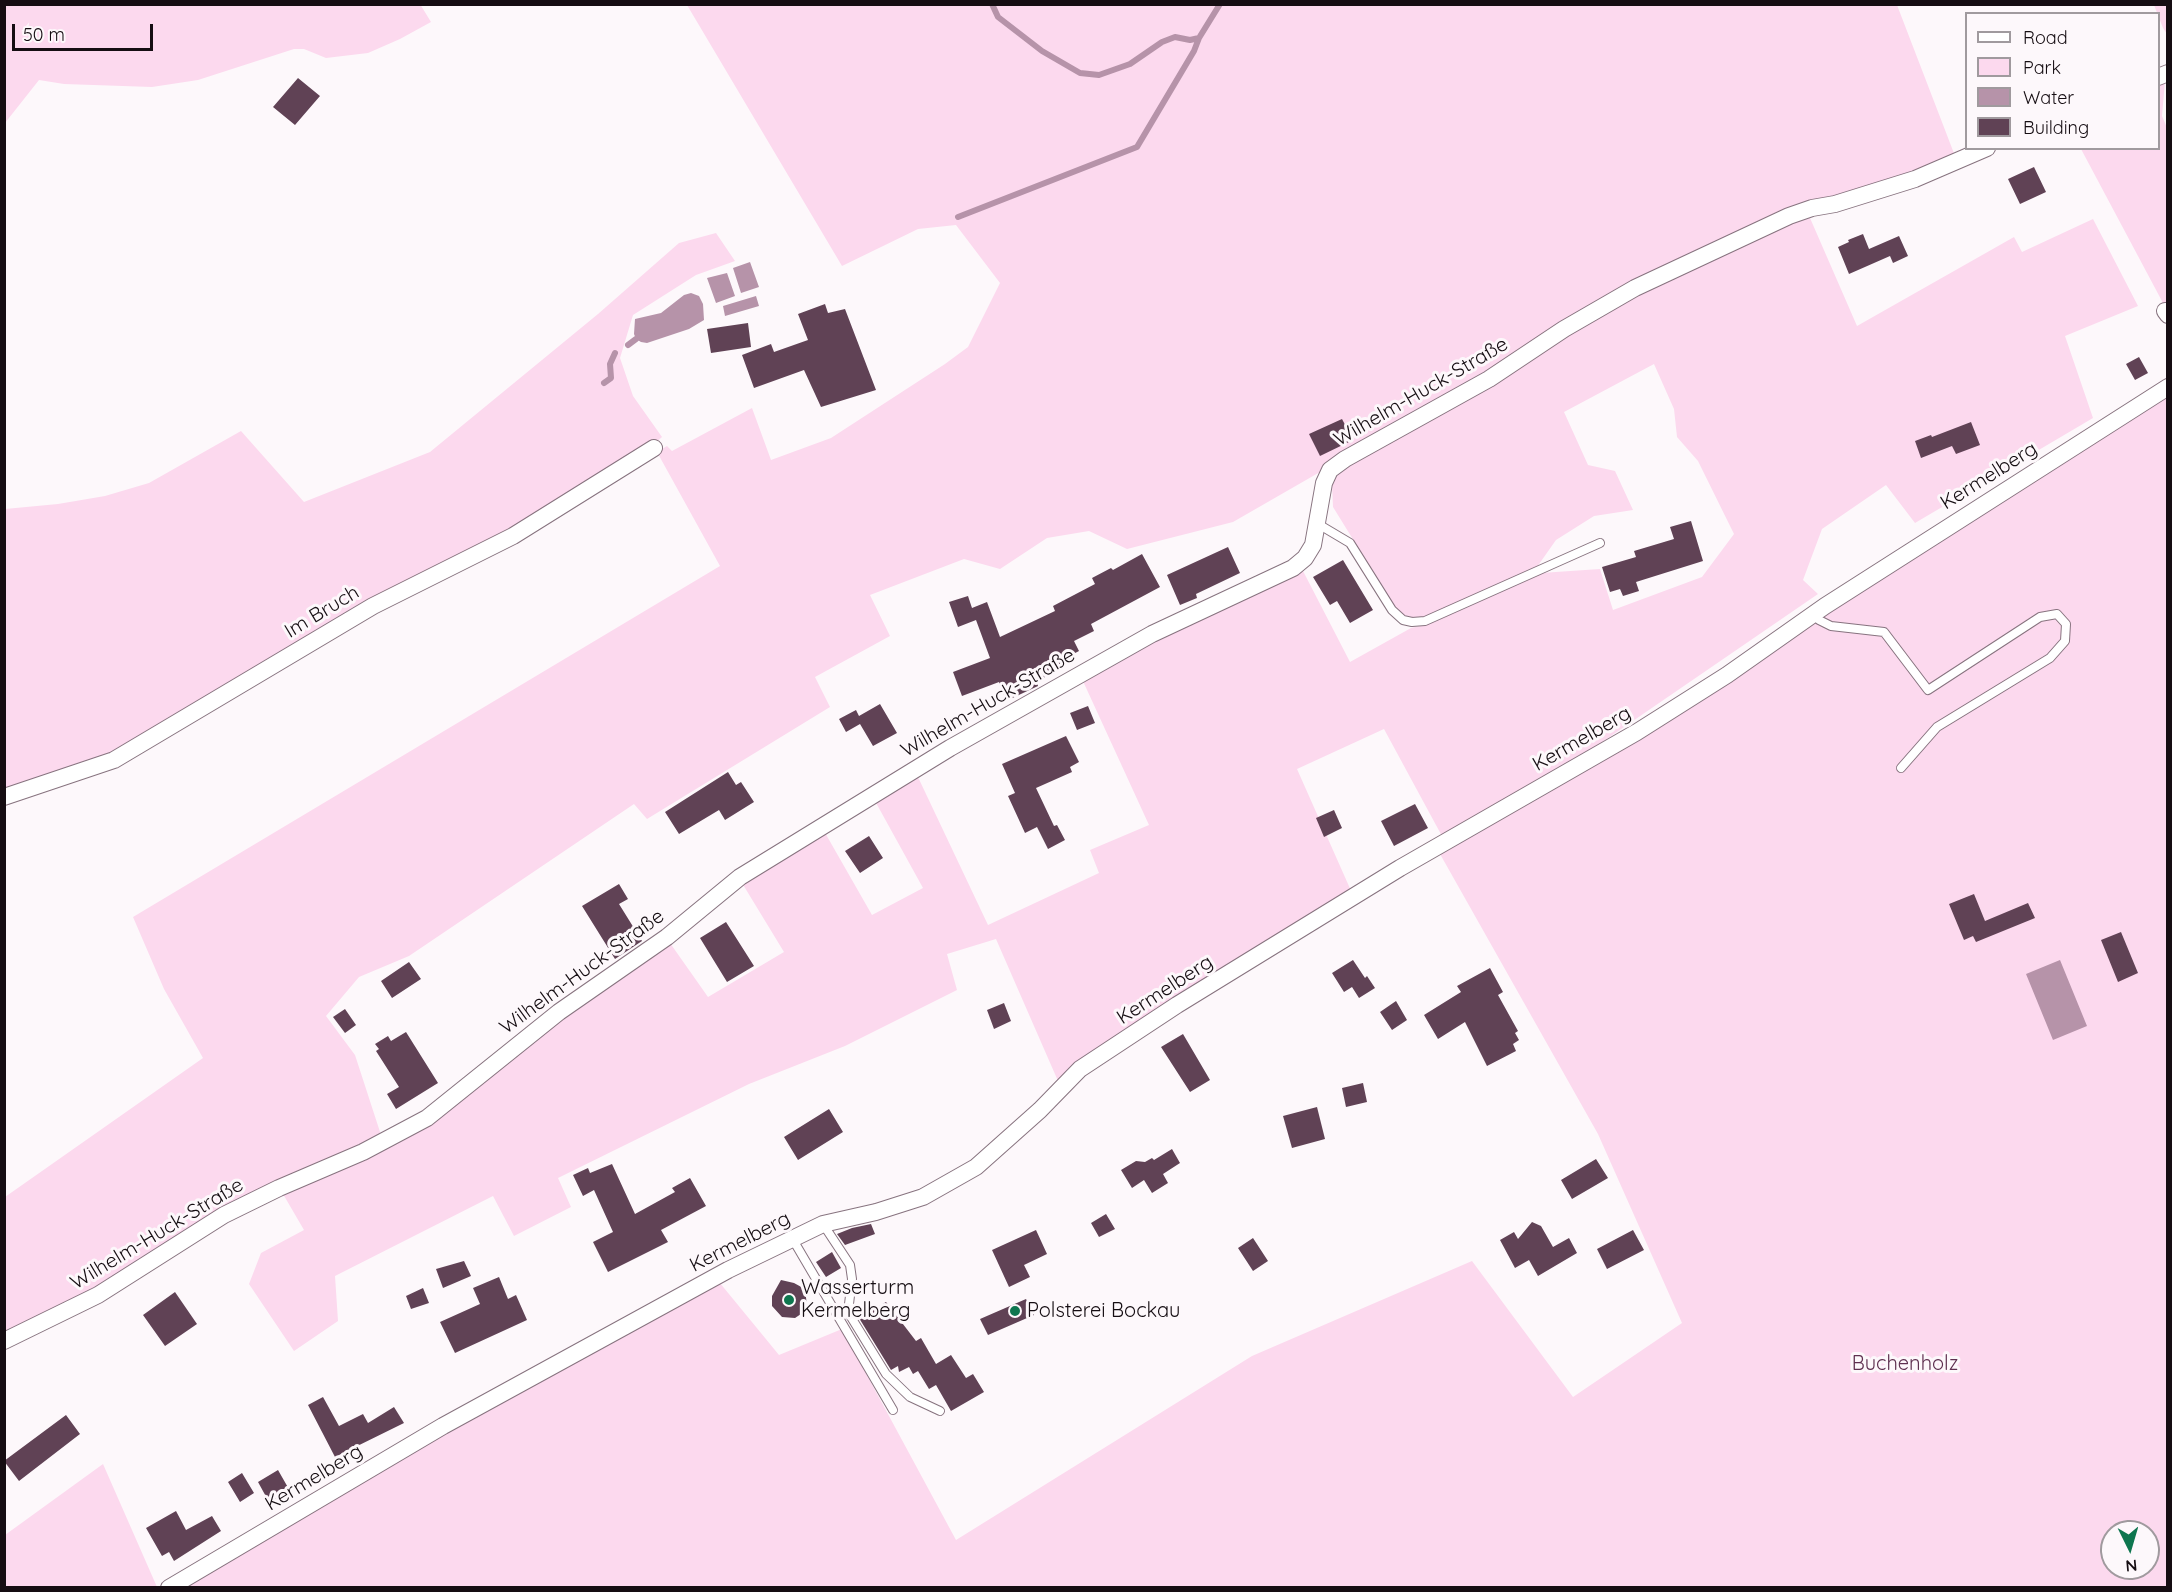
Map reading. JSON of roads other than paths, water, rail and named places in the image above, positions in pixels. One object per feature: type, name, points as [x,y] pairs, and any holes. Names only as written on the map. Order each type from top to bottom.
[{"type":"street","name":"Wilhelm-Huck-Straße","points":[[4,1341],[98,1295],[224,1215],[279,1188],[363,1152],[427,1118],[559,1012],[667,937],[740,877],[950,748],[1152,634],[1293,568],[1305,558],[1312,545],[1318,524],[1324,483],[1330,470],[1345,459],[1489,379],[1564,329],[1635,288],[1789,216],[1915,179],[1982,150]]},
{"type":"street","name":"Kermelberg","points":[[169,1587],[443,1426],[715,1277],[823,1224],[876,1212],[923,1197],[976,1167],[1040,1110],[1080,1069],[1178,1005],[1400,868],[1637,732],[1727,675],[1814,614],[1964,515],[2168,387]]},
{"type":"street","name":"Im Bruch","points":[[4,797],[114,760],[373,606],[513,536],[654,448]]},
{"type":"lane","points":[[1318,524],[1350,543],[1392,610],[1403,620],[1412,622],[1425,621],[1600,543]]},
{"type":"lane","points":[[1814,614],[1831,627],[1884,632],[1928,690],[2040,617],[2057,614],[2066,624],[2065,641],[2050,658],[1937,727],[1901,768]]},
{"type":"lane","points":[[823,1224],[850,1265],[851,1317],[886,1374],[910,1397],[940,1411]]},
{"type":"lane","points":[[792,1238],[893,1410]]},
{"type":"water","points":[[750,262],[759,287],[741,293],[733,268]]},
{"type":"water","points":[[727,273],[735,296],[716,303],[707,278]]},
{"type":"water","points":[[691,293],[699,296],[703,304],[704,320],[689,329],[647,343],[636,339],[635,319],[661,313],[684,295]]},
{"type":"water","points":[[756,296],[759,306],[725,316],[723,306]]},
{"type":"water","points":[[2060,960],[2087,1026],[2053,1040],[2026,974]]},
{"type":"waterway","points":[[992,4],[998,17],[1042,51],[1080,73],[1099,75],[1130,64],[1162,42],[1175,37],[1190,40],[1199,38],[1220,4]]},
{"type":"waterway","points":[[958,217],[1137,147],[1194,51],[1199,38]]},
{"type":"waterway","points":[[628,345],[636,339]]},
{"type":"waterway","points":[[604,383],[611,378],[610,364],[615,353]]},
{"type":"place","name":"Wasserturm Kermelberg","points":[[789,1300]]},
{"type":"place","name":"Polsterei Bockau","points":[[1015,1311]]},
{"type":"park label","name":"Buchenholz","points":[[1905,1364]]}]
